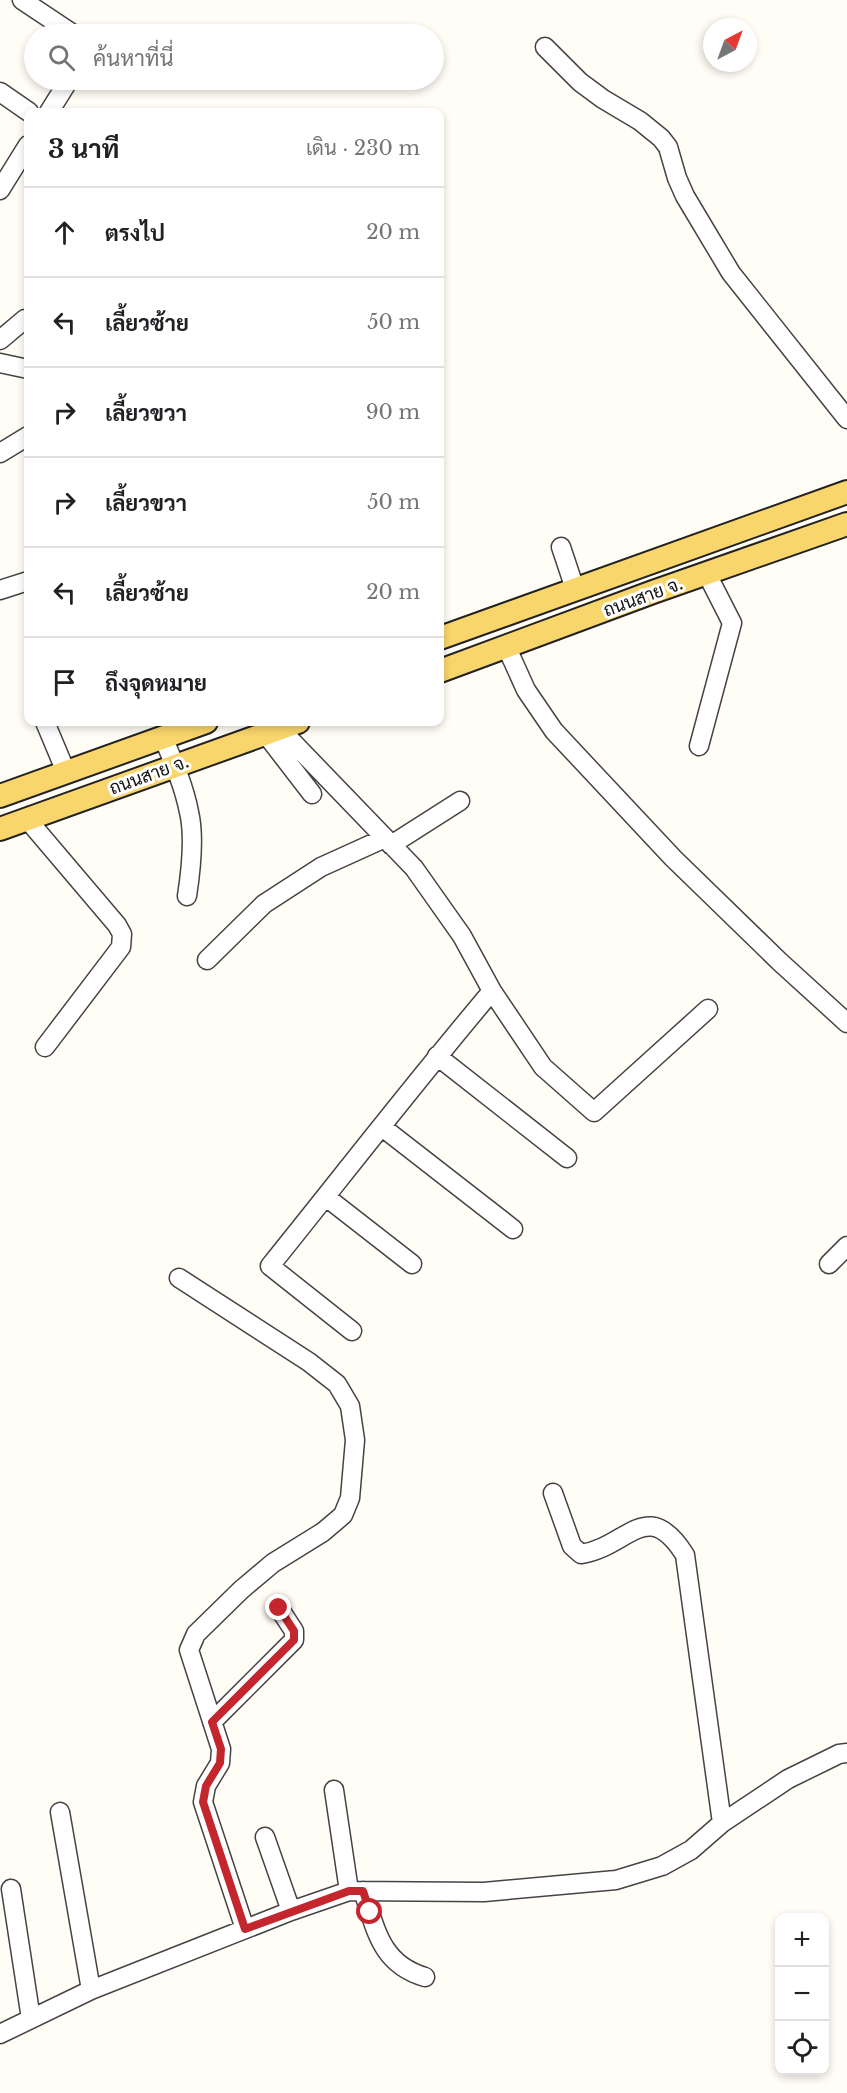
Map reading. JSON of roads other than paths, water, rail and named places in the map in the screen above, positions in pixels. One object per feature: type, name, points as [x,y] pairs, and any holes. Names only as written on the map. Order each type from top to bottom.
[{"type":"main road","name":"ถนนสาย จ.","points":[[444,637],[847,492]]},
{"type":"main road","name":"ถนนสาย จ.","points":[[444,671],[653,592],[847,524]]},
{"type":"main road","name":"ถนนสาย จ.","points":[[0,796],[195,726]]},
{"type":"main road","name":"ถนนสาย จ.","points":[[0,829],[281,728]]},
{"type":"street","points":[[22,0],[58,24]]},
{"type":"street","points":[[545,47],[580,82],[640,121],[661,138],[668,147],[685,196],[731,273],[841,400],[847,418]]},
{"type":"street","points":[[52,108],[63,90]]},
{"type":"street","points":[[0,92],[24,109]]},
{"type":"street","points":[[0,190],[24,151]]},
{"type":"street","points":[[0,340],[24,320]]},
{"type":"street","points":[[0,363],[24,368]]},
{"type":"street","points":[[0,453],[24,438]]},
{"type":"street","points":[[561,547],[574,589]]},
{"type":"street","points":[[699,746],[732,623],[706,574]]},
{"type":"street","points":[[0,590],[24,582]]},
{"type":"street","points":[[507,648],[526,690],[554,731],[673,858],[780,962],[847,1023]]},
{"type":"street","points":[[47,726],[66,772]]},
{"type":"street","points":[[281,728],[312,794]]},
{"type":"street","points":[[281,728],[414,868],[462,936],[492,991],[543,1067],[594,1112],[708,1010]]},
{"type":"street","points":[[163,737],[190,814],[191,865],[187,896]]},
{"type":"street","points":[[207,960],[264,904],[321,867],[388,842],[460,801]]},
{"type":"street","points":[[27,819],[117,925],[122,934],[122,946],[45,1047]]},
{"type":"street","points":[[352,1331],[270,1266],[437,1056],[492,991]]},
{"type":"street","points":[[437,1056],[567,1158]]},
{"type":"street","points":[[382,1128],[513,1229]]},
{"type":"street","points":[[326,1197],[412,1264]]},
{"type":"street","points":[[829,1264],[847,1246]]},
{"type":"street","points":[[179,1278],[309,1362],[337,1384],[351,1406],[355,1440],[350,1498],[343,1515],[323,1532],[273,1563],[241,1590],[196,1634],[189,1650],[221,1749],[220,1763],[206,1786],[203,1802],[245,1929]]},
{"type":"street","points":[[553,1493],[572,1546],[581,1554],[594,1552],[641,1527],[657,1526],[674,1538],[685,1556],[722,1823]]},
{"type":"street","points":[[212,1722],[294,1640],[294,1631],[279,1608]]},
{"type":"street","points":[[0,2034],[91,1990],[291,1911],[356,1891],[483,1892],[616,1880],[662,1866],[691,1850],[722,1823],[788,1779],[839,1754],[847,1753]]},
{"type":"street","points":[[334,1790],[356,1891],[389,1955],[408,1972],[425,1977]]},
{"type":"street","points":[[60,1812],[91,1990]]},
{"type":"street","points":[[265,1837],[291,1911]]},
{"type":"street","points":[[11,1889],[31,2019]]}]
